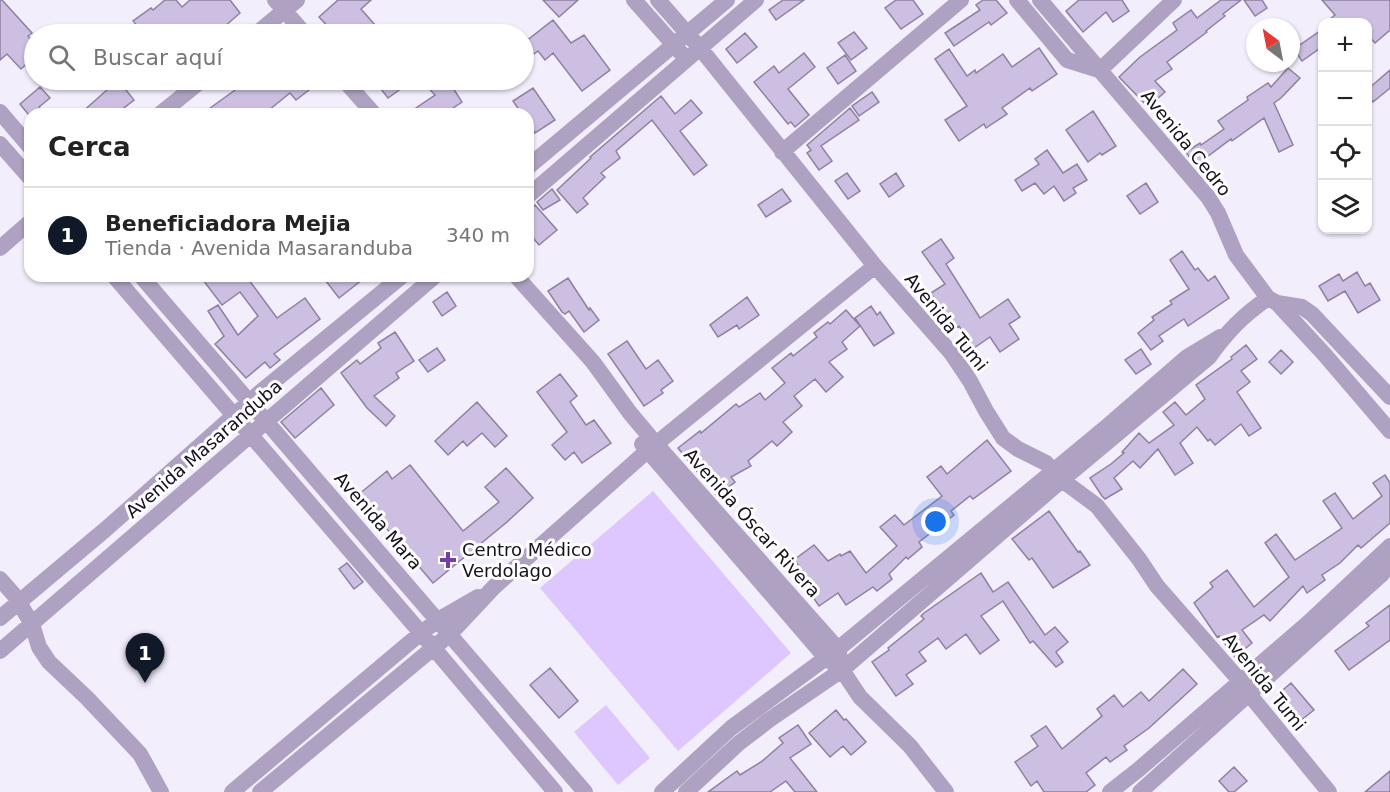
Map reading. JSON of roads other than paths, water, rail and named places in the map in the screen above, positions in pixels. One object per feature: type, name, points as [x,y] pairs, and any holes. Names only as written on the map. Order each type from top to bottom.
[{"type":"street","points":[[634,0],[687,59]]},
{"type":"street","name":"Avenida Tumi","points":[[658,0],[875,266],[952,354],[1003,438],[1018,449],[1046,463],[1096,506],[1139,559],[1157,586],[1245,688],[1329,792]]},
{"type":"street","points":[[534,162],[727,0]]},
{"type":"street","points":[[534,191],[756,0]]},
{"type":"street","points":[[782,152],[961,0]]},
{"type":"street","points":[[1017,0],[1067,60],[1100,70],[1174,0]]},
{"type":"street","name":"Avenida Cedro","points":[[1040,0],[1208,197],[1218,213],[1236,255],[1272,300],[1325,355],[1390,431]]},
{"type":"street","points":[[266,24],[286,4],[299,24]]},
{"type":"street","points":[[167,108],[189,90]]},
{"type":"street","points":[[353,90],[370,108]]},
{"type":"street","points":[[0,112],[24,140]]},
{"type":"street","points":[[0,144],[24,171]]},
{"type":"street","points":[[0,248],[24,227]]},
{"type":"street","points":[[260,792],[450,634],[494,587],[651,448],[875,266]]},
{"type":"street","points":[[119,282],[555,792]]},
{"type":"street","name":"Avenida Mara","points":[[146,282],[585,792]]},
{"type":"street","points":[[0,618],[249,402],[395,282]]},
{"type":"street","name":"Avenida Masaranduba","points":[[0,651],[428,282]]},
{"type":"street","name":"Avenida Óscar Rivera","points":[[521,282],[593,362],[624,405],[633,429],[832,653]]},
{"type":"street","points":[[686,792],[739,743],[842,670],[1187,357],[1225,333],[1243,316],[1272,300],[1302,307],[1312,314],[1390,397]]},
{"type":"street","points":[[662,792],[731,728],[832,653],[1058,475]]},
{"type":"street","points":[[1140,792],[1308,623],[1390,546]]},
{"type":"street","points":[[1110,792],[1245,688],[1382,574],[1390,562]]},
{"type":"street","points":[[0,579],[19,602],[32,624],[39,647],[50,662],[140,754],[161,792]]},
{"type":"street","points":[[232,792],[421,633],[438,620],[494,587]]},
{"type":"street","points":[[832,653],[860,697],[910,746],[946,792]]},
{"type":"place","name":"Centro Médico Verdolago","points":[[448,560]]},
{"type":"place","name":"Beneficiadora Mejia","points":[[145,683]]}]
